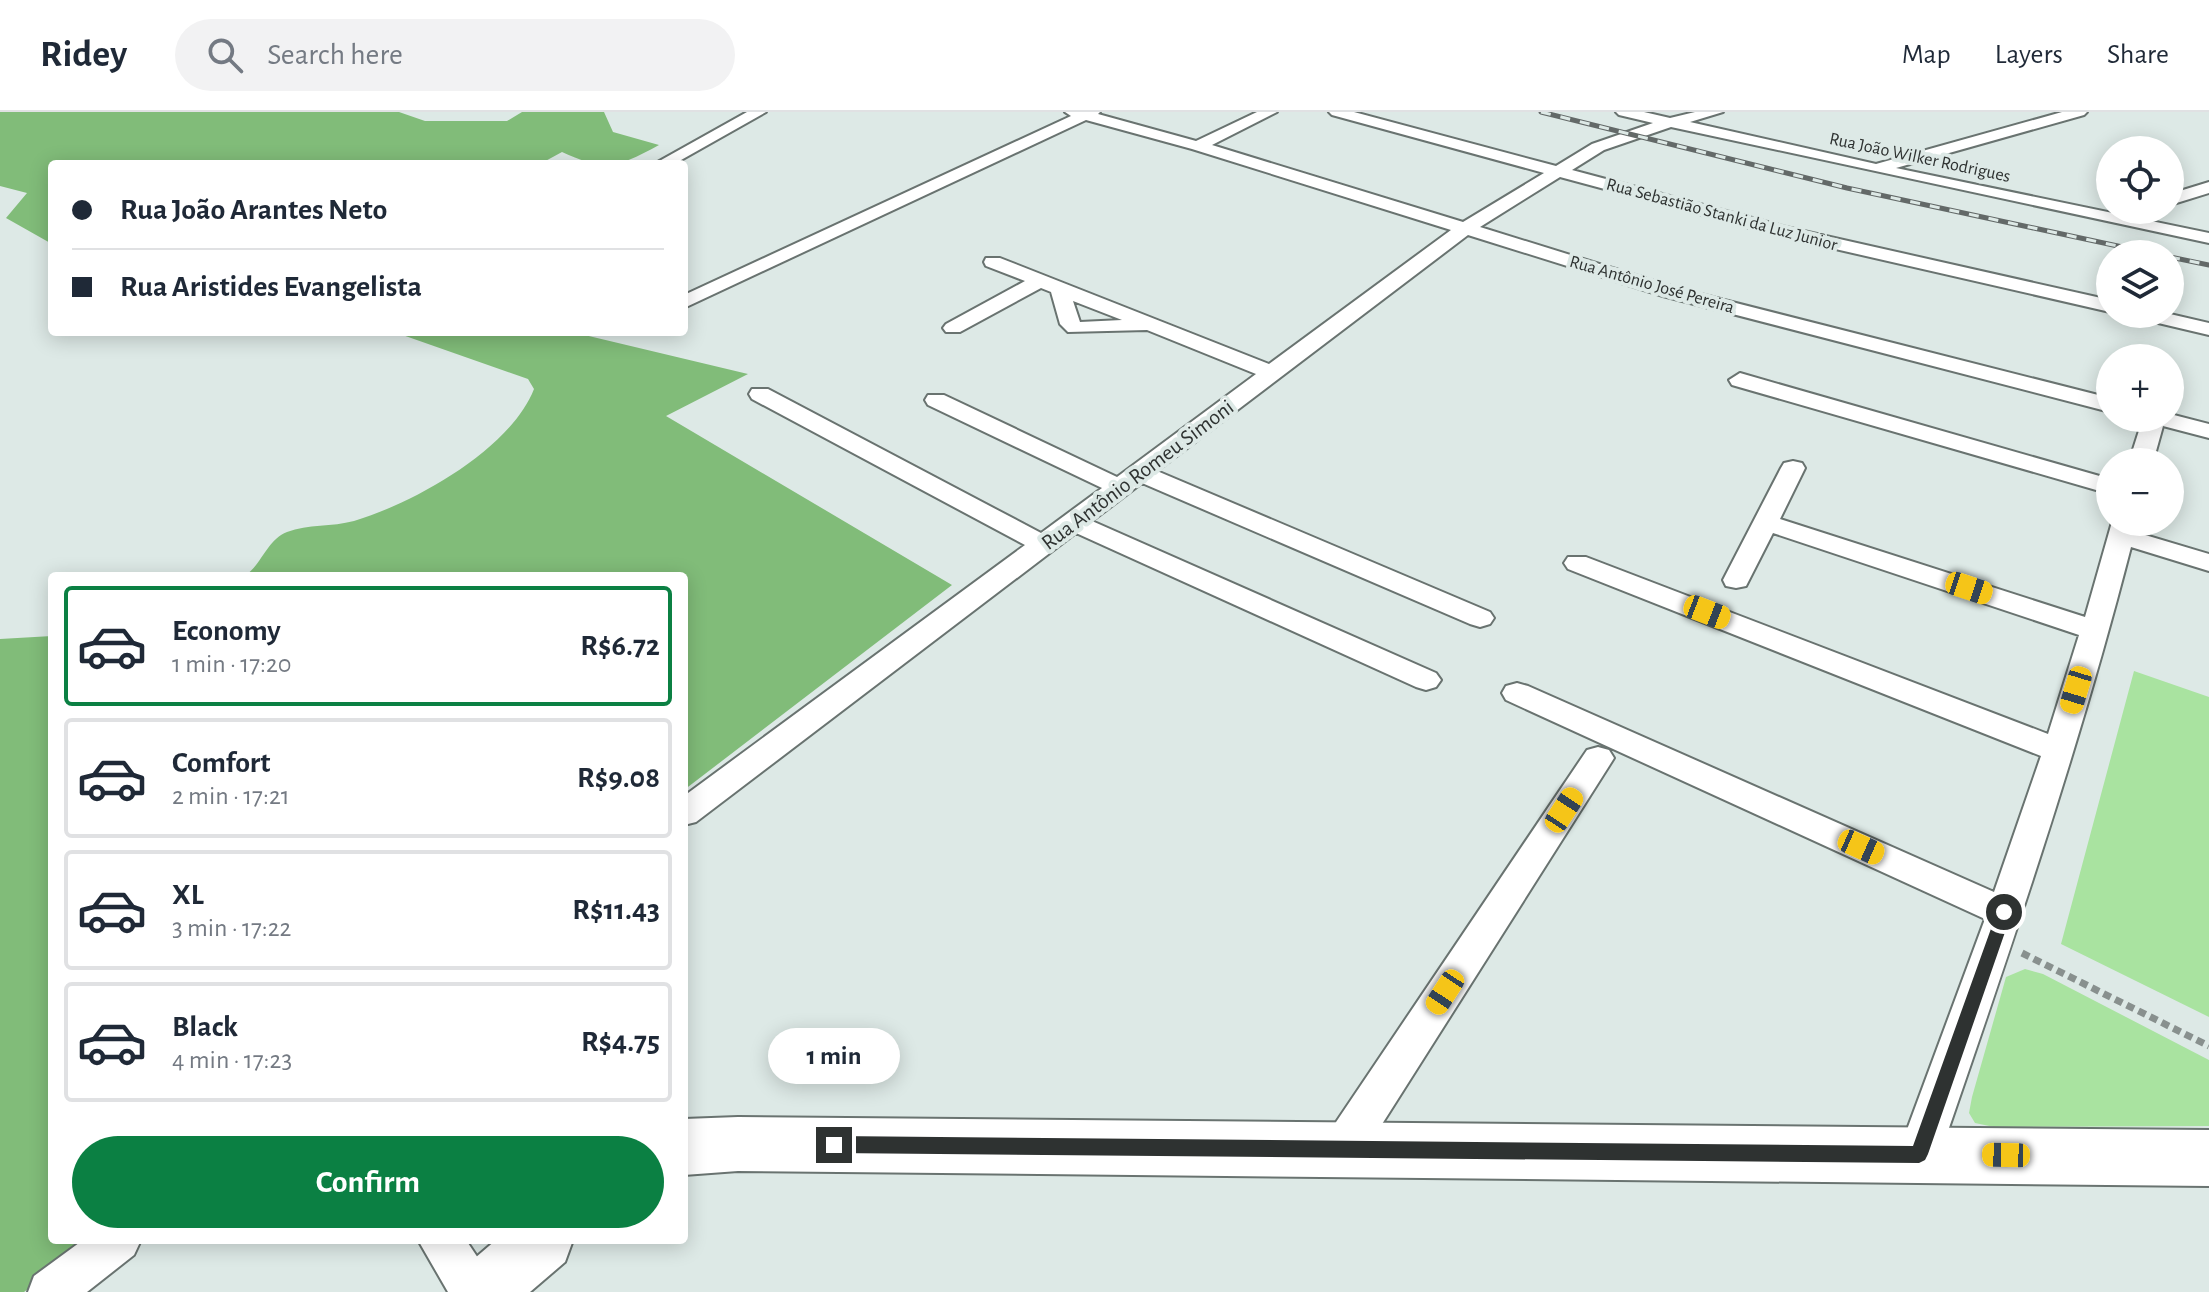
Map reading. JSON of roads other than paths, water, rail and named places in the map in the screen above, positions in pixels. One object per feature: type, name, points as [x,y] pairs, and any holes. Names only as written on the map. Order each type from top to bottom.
[{"type":"street","points":[[669,160],[758,112]]},
{"type":"street","points":[[1198,146],[1269,112]]},
{"type":"street","name":"Rua Sebastião Stanki da Luz Junior","points":[[1337,112],[1820,241],[2096,303]]},
{"type":"street","name":"Rua João Wilker Rodrigues","points":[[1624,112],[2096,214]]},
{"type":"street","name":"Rua Antônio Romeu Simoni","points":[[688,810],[1466,228],[1598,147],[1668,123],[1715,112]]},
{"type":"street","points":[[1876,169],[2079,112]]},
{"type":"street","points":[[688,300],[1084,113]]},
{"type":"street","name":"Rua Antônio José Pereira","points":[[1084,113],[1670,292],[2096,401]]},
{"type":"street","points":[[2010,116],[2035,124]]},
{"type":"street","points":[[2184,195],[2209,187]]},
{"type":"street","name":"Rua João Wilker Rodrigues","points":[[2142,224],[2209,238]]},
{"type":"street","points":[[993,262],[1272,373]]},
{"type":"street","points":[[953,328],[1040,281]]},
{"type":"street","points":[[1060,289],[1070,324],[1075,328],[1150,325]]},
{"type":"street","points":[[2184,323],[2209,329]]},
{"type":"street","points":[[1740,380],[2096,483]]},
{"type":"street","points":[[760,394],[1043,544]]},
{"type":"street","points":[[936,400],[1128,480],[1480,618]]},
{"type":"street","points":[[2184,424],[2209,431]]},
{"type":"street","points":[[1736,580],[1793,468]]},
{"type":"street","points":[[1073,522],[1426,680]]},
{"type":"street","points":[[1765,522],[2094,630]]},
{"type":"street","points":[[1919,1154],[2000,926],[2121,536]]},
{"type":"street","points":[[2141,536],[2209,563]]},
{"type":"street","points":[[1577,563],[2057,750]]},
{"type":"street","points":[[1517,693],[2000,926]]},
{"type":"street","points":[[1343,1148],[1598,758]]},
{"type":"street","points":[[688,1147],[754,1144],[1343,1148],[2209,1158]]},
{"type":"street","points":[[50,1292],[114,1244]]},
{"type":"street","points":[[443,1244],[474,1292]]},
{"type":"street","points":[[483,1292],[538,1244]]},
{"type":"railway","points":[[1541,112],[1847,188],[2096,241]]},
{"type":"railway","points":[[2184,260],[2209,265]]}]
